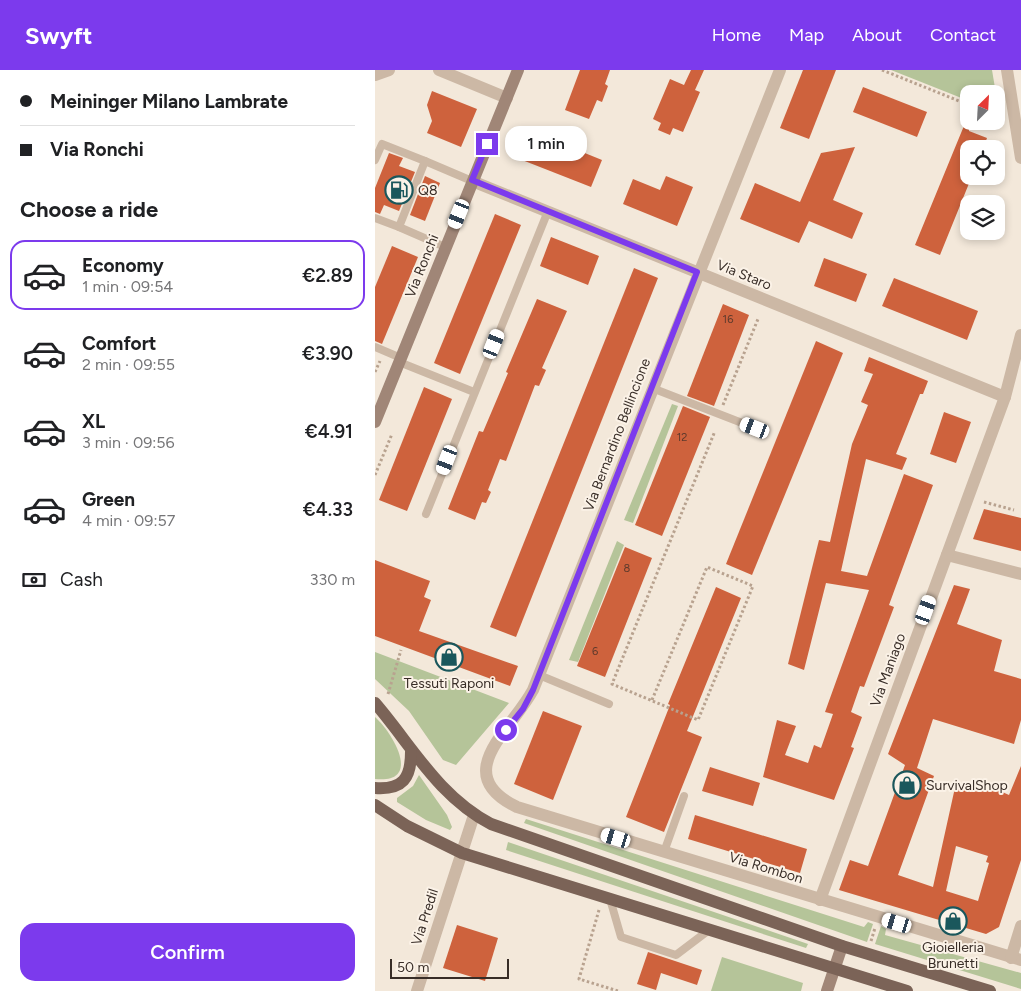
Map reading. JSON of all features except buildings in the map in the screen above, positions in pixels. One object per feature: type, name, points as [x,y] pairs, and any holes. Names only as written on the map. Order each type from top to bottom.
[{"type":"main road","points":[[375,703],[393,724],[411,752],[446,792],[475,815],[517,834],[842,946],[990,991]]},
{"type":"main road","points":[[375,788],[397,786],[406,779],[411,763],[411,752]]},
{"type":"main road","points":[[375,805],[407,826],[462,853],[907,991]]},
{"type":"street","points":[[375,75],[389,70]]},
{"type":"street","points":[[439,70],[507,98]]},
{"type":"street","name":"Via Ronchi","points":[[375,422],[518,70]]},
{"type":"street","name":"Via Bernardino Bellincione","points":[[503,800],[486,781],[486,764],[498,741],[523,709],[539,675],[697,272],[780,70]]},
{"type":"street","points":[[1007,70],[1021,158]]},
{"type":"street","name":"Via Staro","points":[[472,180],[1005,397]]},
{"type":"street","name":"Via Maniago","points":[[820,900],[1005,397],[1021,335]]},
{"type":"street","points":[[947,555],[1021,574]]},
{"type":"street","name":"Via Rombon","points":[[503,800],[517,807],[1016,959]]},
{"type":"street","name":"Via Predil","points":[[417,991],[475,815]]},
{"type":"street","points":[[1016,959],[1021,926]]},
{"type":"street","points":[[827,991],[842,946]]},
{"type":"lane","points":[[375,160],[382,144],[472,180]]},
{"type":"lane","points":[[399,228],[425,161]]},
{"type":"lane","points":[[426,514],[473,392],[548,211]]},
{"type":"lane","points":[[375,218],[445,248]]},
{"type":"lane","points":[[375,347],[473,392]]},
{"type":"lane","points":[[652,388],[755,428]]},
{"type":"lane","points":[[539,675],[609,704]]},
{"type":"lane","points":[[664,852],[684,796]]},
{"type":"lane","points":[[607,898],[621,937],[676,955],[709,930]]},
{"type":"path","points":[[882,70],[960,100]]},
{"type":"path","points":[[720,414],[758,319]]},
{"type":"path","points":[[652,700],[707,567],[753,586],[698,720],[612,684],[715,431]]},
{"type":"path","points":[[375,475],[392,434]]},
{"type":"path","points":[[983,502],[1014,510]]},
{"type":"path","points":[[388,694],[401,650]]},
{"type":"path","points":[[607,898],[579,978],[619,991]]},
{"type":"path","points":[[870,946],[876,925]]},
{"type":"green space","points":[[891,70],[992,70],[994,85],[960,85],[960,97]]},
{"type":"green space","points":[[672,404],[678,406],[633,523],[624,520]]},
{"type":"green space","points":[[617,541],[624,545],[578,662],[569,660]]},
{"type":"green space","points":[[375,652],[509,703],[456,765],[443,760],[409,711],[375,679]]},
{"type":"green space","points":[[375,717],[389,734],[400,756],[401,766],[398,774],[390,778],[375,779]]},
{"type":"green space","points":[[419,775],[447,815],[452,827],[450,830],[426,820],[397,802],[397,798],[413,786]]},
{"type":"green space","points":[[526,819],[864,927],[868,922],[873,924],[867,942],[524,823]]},
{"type":"green space","points":[[508,842],[808,944],[806,948],[506,850]]},
{"type":"green space","points":[[881,926],[886,929],[885,935],[1021,973],[1021,989],[875,944]]},
{"type":"green space","points":[[722,957],[803,983],[801,991],[711,991]]},
{"type":"place","name":"Q8","points":[[399,190]]},
{"type":"place","name":"Tessuti Raponi","points":[[449,657]]},
{"type":"place","name":"SurvivalShop","points":[[907,785]]},
{"type":"place","name":"Gioielleria Brunetti","points":[[953,921]]},
{"type":"route","points":[[487,144],[472,180],[697,272],[533,690],[523,709],[506,730]]}]
